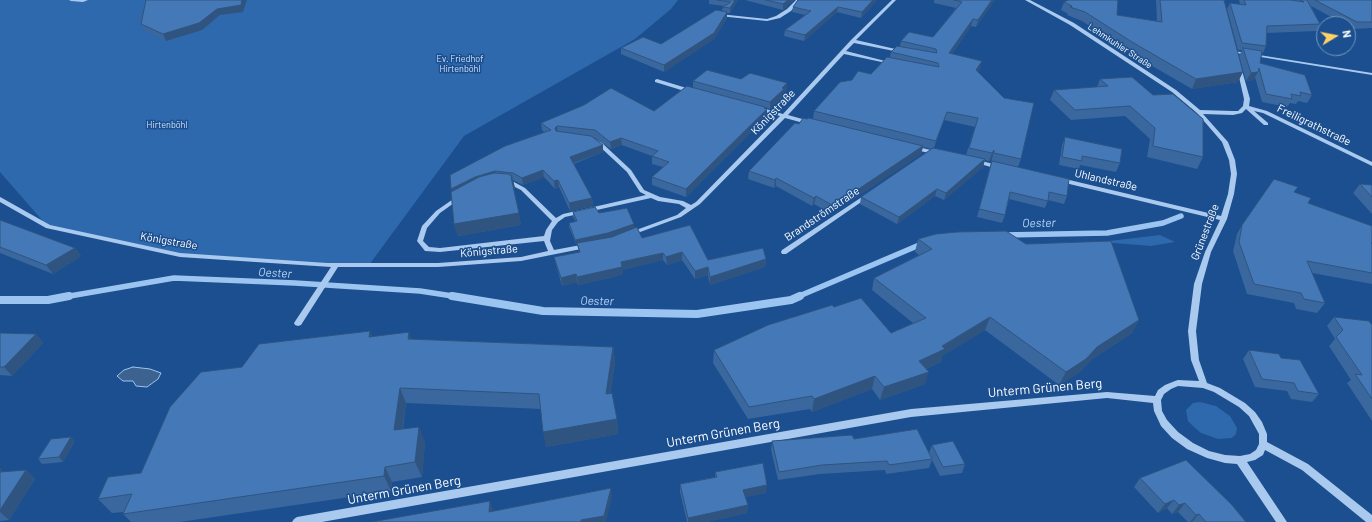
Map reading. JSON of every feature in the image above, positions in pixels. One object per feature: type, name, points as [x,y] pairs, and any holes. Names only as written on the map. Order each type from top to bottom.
[{"type":"street","points":[[72,0],[86,0]]},
{"type":"street","points":[[717,14],[767,20],[778,17],[789,10],[798,0]]},
{"type":"street","name":"Königstraße","points":[[624,236],[679,216],[698,203],[784,116],[853,41],[894,0]]},
{"type":"street","name":"Lehmkuhler Straße","points":[[1028,0],[1072,24],[1174,91],[1199,112]]},
{"type":"street","points":[[853,41],[910,54]]},
{"type":"street","points":[[1199,112],[1233,114],[1240,112],[1246,107],[1247,99],[1234,45]]},
{"type":"street","points":[[843,52],[896,64]]},
{"type":"street","points":[[1236,52],[1372,74]]},
{"type":"street","points":[[657,81],[695,92]]},
{"type":"street","points":[[1246,107],[1266,124]]},
{"type":"street","name":"Freiligrathstraße","points":[[1246,107],[1265,112],[1372,164]]},
{"type":"street","points":[[755,108],[815,124]]},
{"type":"street","name":"Grünestraße","points":[[1199,112],[1225,142],[1232,160],[1234,174],[1232,194],[1224,219],[1208,252],[1198,284],[1192,331],[1195,360],[1204,385]]},
{"type":"street","points":[[587,139],[600,144],[629,171],[642,190],[651,196],[658,199],[680,202],[691,208]]},
{"type":"street","points":[[907,146],[945,155]]},
{"type":"street","points":[[924,156],[930,152]]},
{"type":"street","points":[[966,160],[1003,168]]},
{"type":"street","name":"Uhlandstraße","points":[[1055,179],[1224,219]]},
{"type":"street","points":[[496,182],[512,183],[523,189],[556,221]]},
{"type":"street","name":"Brandströmstraße","points":[[784,252],[873,191]]},
{"type":"street","points":[[468,192],[456,198],[438,212],[424,227],[420,241],[428,249],[440,250],[548,238]]},
{"type":"street","points":[[552,253],[548,238],[549,230],[556,221],[563,216],[651,196]]},
{"type":"street","name":"Königstraße","points":[[0,200],[48,227],[180,255],[336,265],[438,265],[521,259],[595,244]]},
{"type":"street","points":[[298,323],[336,265]]},
{"type":"street","points":[[1184,383],[1204,385],[1230,397],[1252,414],[1261,430],[1263,444],[1260,452],[1252,457],[1240,460],[1225,459],[1207,454],[1190,446],[1175,435],[1164,423],[1158,411],[1157,400],[1161,392],[1168,386],[1184,383]]},
{"type":"street","name":"Unterm Grünen Berg","points":[[297,522],[911,414],[1107,396],[1157,400]]},
{"type":"street","points":[[1263,444],[1305,467],[1372,522]]},
{"type":"street","points":[[1240,460],[1282,522]]},
{"type":"green space","name":"Hirtenböhl","points":[[0,0],[678,0],[671,9],[635,39],[464,136],[369,265],[336,265],[180,255],[48,227],[0,172]]},
{"type":"green space","points":[[1160,235],[1175,242],[1151,246],[1101,242]]},
{"type":"green space","points":[[1200,402],[1216,406],[1230,416],[1237,428],[1236,434],[1232,438],[1218,439],[1201,433],[1188,421],[1186,410],[1193,403]]},
{"type":"shaded area","points":[[133,367],[150,369],[161,373],[158,379],[147,387],[136,386],[133,381],[123,381],[117,376],[124,370]]},
{"type":"building","points":[[146,0],[242,0],[241,5],[217,9],[199,23],[163,34],[141,24]]},
{"type":"building","points":[[717,0],[735,0],[730,8],[723,7],[731,2]]},
{"type":"building","points":[[766,0],[788,0],[783,4]]},
{"type":"building","points":[[798,0],[873,0],[862,12],[838,7],[805,35],[785,30],[811,11],[793,7]]},
{"type":"building","points":[[954,0],[992,0],[978,20],[973,19],[949,53],[982,61],[976,70],[1004,98],[1034,103],[1021,159],[994,153],[994,150],[992,153],[969,148],[978,118],[947,112],[936,141],[814,111],[840,82],[852,80],[858,71],[871,74],[887,57],[939,67],[938,63],[891,52],[897,46],[937,53],[936,49],[901,41],[909,32],[933,37],[962,2]]},
{"type":"building","points":[[1068,0],[1118,0],[1117,15],[1162,22],[1160,0],[1224,0],[1243,72],[1196,79],[1132,42],[1085,12],[1070,7],[1072,6],[1064,2]]},
{"type":"building","points":[[1244,0],[1290,0],[1304,2],[1300,0],[1307,0],[1316,17],[1316,24],[1267,26],[1266,46],[1242,43],[1230,3],[1246,5]]},
{"type":"building","points":[[1315,0],[1372,0],[1372,22],[1357,22],[1356,16],[1346,16]]},
{"type":"building","points":[[716,10],[727,12],[714,33],[664,65],[621,48],[643,37],[661,44]]},
{"type":"building","points":[[1243,48],[1262,51],[1260,63],[1305,75],[1312,95],[1300,92],[1301,96],[1291,94],[1292,99],[1266,94],[1259,68],[1258,72],[1251,73]]},
{"type":"building","points":[[707,70],[741,79],[750,73],[787,83],[782,88],[784,89],[770,102],[693,81]]},
{"type":"building","points":[[1132,77],[1153,95],[1173,94],[1203,119],[1203,157],[1153,146],[1155,128],[1130,106],[1075,110],[1054,90],[1108,86],[1100,79]]},
{"type":"building","points":[[687,86],[765,107],[764,108],[767,109],[686,189],[652,177],[669,162],[652,156],[658,151],[621,138],[610,142],[595,130],[557,126],[555,128],[556,131],[591,136],[603,145],[570,157],[592,198],[569,203],[558,180],[554,181],[543,170],[522,178],[513,173],[495,171],[475,177],[451,189],[450,175],[505,146],[551,130],[541,123],[584,105],[611,88],[654,111]]},
{"type":"building","points":[[803,118],[809,118],[923,146],[832,205],[816,196],[814,198],[776,178],[775,180],[749,171],[795,123],[799,124]]},
{"type":"building","points":[[1065,137],[1122,149],[1120,163],[1082,156],[1082,161],[1062,157]]},
{"type":"building","points":[[933,148],[985,159],[946,193],[937,189],[899,217],[861,197]]},
{"type":"building","points":[[992,161],[1069,179],[1067,196],[1049,192],[1048,201],[1010,192],[1005,215],[979,209]]},
{"type":"building","points":[[494,173],[508,174],[512,176],[519,213],[454,224],[451,192],[479,177]]},
{"type":"building","points":[[1274,179],[1298,187],[1294,192],[1311,198],[1308,203],[1372,226],[1372,273],[1307,261],[1325,303],[1304,299],[1301,293],[1254,284],[1239,242],[1242,225]]},
{"type":"building","points":[[1360,184],[1372,185],[1372,197]]},
{"type":"building","points":[[595,207],[599,213],[627,208],[634,224],[608,233],[575,240],[569,223],[577,221],[573,212]]},
{"type":"building","points":[[0,220],[75,248],[46,265],[0,247]]},
{"type":"building","points":[[690,225],[708,260],[763,248],[766,259],[710,277],[708,267],[695,271],[682,252],[666,257],[663,253],[621,262],[622,267],[577,277],[576,274],[561,278],[554,257],[580,252],[577,243],[612,237],[637,227],[642,238]]},
{"type":"building","points":[[1006,231],[1026,244],[1111,241],[1139,320],[1097,347],[1086,359],[1066,372],[990,317],[942,346],[945,349],[919,361],[929,372],[884,387],[875,376],[814,399],[812,396],[749,407],[714,350],[768,325],[832,305],[834,307],[861,298],[891,333],[926,318],[874,278],[932,249],[918,239],[936,234],[957,232]]},
{"type":"building","points":[[1334,317],[1369,321],[1372,325],[1372,399],[1355,374],[1362,375],[1336,337],[1343,330]]},
{"type":"building","points":[[370,331],[369,337],[409,332],[408,339],[613,347],[606,394],[612,393],[617,419],[543,432],[539,394],[400,388],[394,430],[419,427],[415,462],[385,467],[384,476],[123,514],[132,494],[98,499],[108,477],[141,473],[170,407],[201,372],[242,367],[259,344]]},
{"type":"building","points":[[0,333],[36,334],[4,367],[0,367]]},
{"type":"building","points":[[1249,350],[1279,354],[1281,358],[1300,360],[1319,394],[1298,391],[1294,383],[1262,379]]},
{"type":"building","points":[[917,429],[932,459],[889,465],[887,461],[822,465],[779,472],[772,441],[852,435],[854,439]]},
{"type":"building","points":[[71,437],[59,457],[38,459],[51,439]]},
{"type":"building","points":[[953,441],[965,464],[943,467],[932,445]]},
{"type":"building","points":[[1186,460],[1232,505],[1246,522],[1206,522],[1199,514],[1196,515],[1185,503],[1179,505],[1174,500],[1165,504],[1140,478]]},
{"type":"building","points":[[763,463],[767,485],[743,490],[748,505],[688,518],[680,484],[717,477],[715,472]]},
{"type":"building","points":[[26,470],[0,510],[0,472]]},
{"type":"building","points":[[611,488],[604,516],[581,520],[581,522],[371,522],[490,501],[489,512]]},
{"type":"waterway","name":"Oester","points":[[1004,235],[1107,233],[1163,223],[1181,216]]},
{"type":"waterway","name":"Oester","points":[[797,297],[924,243]]},
{"type":"waterway","name":"Oester","points":[[64,297],[174,278],[295,283],[420,291],[459,297]]},
{"type":"waterway","name":"Oester","points":[[0,300],[48,300],[69,296]]},
{"type":"waterway","name":"Oester","points":[[452,296],[543,311],[697,314],[791,300],[800,296]]},
{"type":"park label","name":"Ev. Friedhof Hirtenböhl","points":[[460,64]]}]
